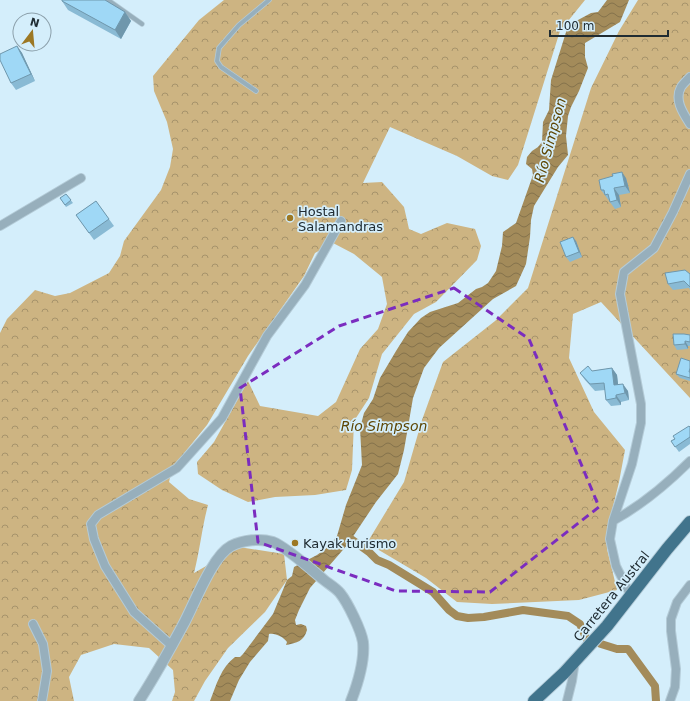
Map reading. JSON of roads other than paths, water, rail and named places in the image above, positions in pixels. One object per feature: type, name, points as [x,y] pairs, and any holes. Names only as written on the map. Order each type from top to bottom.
[{"type":"highway","name":"Carretera Austral","points":[[534,701],[576,661],[608,626],[667,549],[690,522]]},
{"type":"street","points":[[690,77],[681,88],[678,100],[690,124]]},
{"type":"street","points":[[631,596],[616,566],[610,539],[613,521],[632,464],[642,423],[642,404],[620,294],[624,272],[654,248],[673,212],[690,174]]},
{"type":"street","points":[[0,226],[81,178]]},
{"type":"street","points":[[172,646],[134,612],[105,566],[94,539],[91,524],[98,515],[178,468],[222,418],[267,336],[306,285],[341,221]]},
{"type":"street","points":[[613,521],[630,511],[690,461]]},
{"type":"street","points":[[139,701],[172,646],[206,579],[221,555],[230,546],[242,541],[259,540],[273,542],[287,551],[340,593],[357,624],[363,642],[362,661],[356,688],[351,701]]},
{"type":"street","points":[[670,701],[675,687],[676,669],[671,619],[677,602],[690,585]]},
{"type":"street","points":[[33,624],[43,644],[47,671],[42,701]]},
{"type":"street","points":[[567,701],[576,661]]},
{"type":"lane","points":[[108,0],[142,24]]},
{"type":"lane","points":[[256,91],[221,67],[217,61],[219,48],[239,25],[269,0]]},
{"type":"water","name":"Río Simpson","points":[[607,0],[629,0],[620,22],[585,43],[585,57],[588,68],[568,116],[566,136],[568,155],[558,167],[534,206],[526,264],[516,286],[493,299],[439,348],[424,368],[413,398],[404,450],[398,474],[376,502],[348,544],[310,588],[295,620],[296,625],[301,624],[306,626],[307,630],[304,637],[297,642],[286,645],[287,642],[281,637],[274,634],[269,634],[268,641],[250,662],[239,680],[230,701],[210,701],[226,666],[235,657],[240,657],[243,654],[273,614],[287,580],[292,576],[294,567],[317,555],[328,547],[337,536],[346,505],[362,465],[360,428],[364,413],[373,399],[380,378],[408,332],[421,318],[430,312],[458,303],[476,289],[488,283],[496,271],[502,246],[503,232],[516,223],[533,175],[532,169],[526,164],[527,157],[542,142],[543,122],[549,110],[551,80],[567,29],[578,20],[591,13],[598,12]]},
{"type":"waterway","points":[[344,534],[369,552],[377,560],[389,565],[433,592],[449,610],[457,616],[468,618],[484,617],[523,610],[568,616],[580,624],[587,640]]},
{"type":"waterway","points":[[601,644],[617,649],[628,649],[655,686],[656,701]]},
{"type":"place","name":"Hostal Salamandras","points":[[290,218]]},
{"type":"place","name":"Kayak turismo","points":[[295,543]]}]
